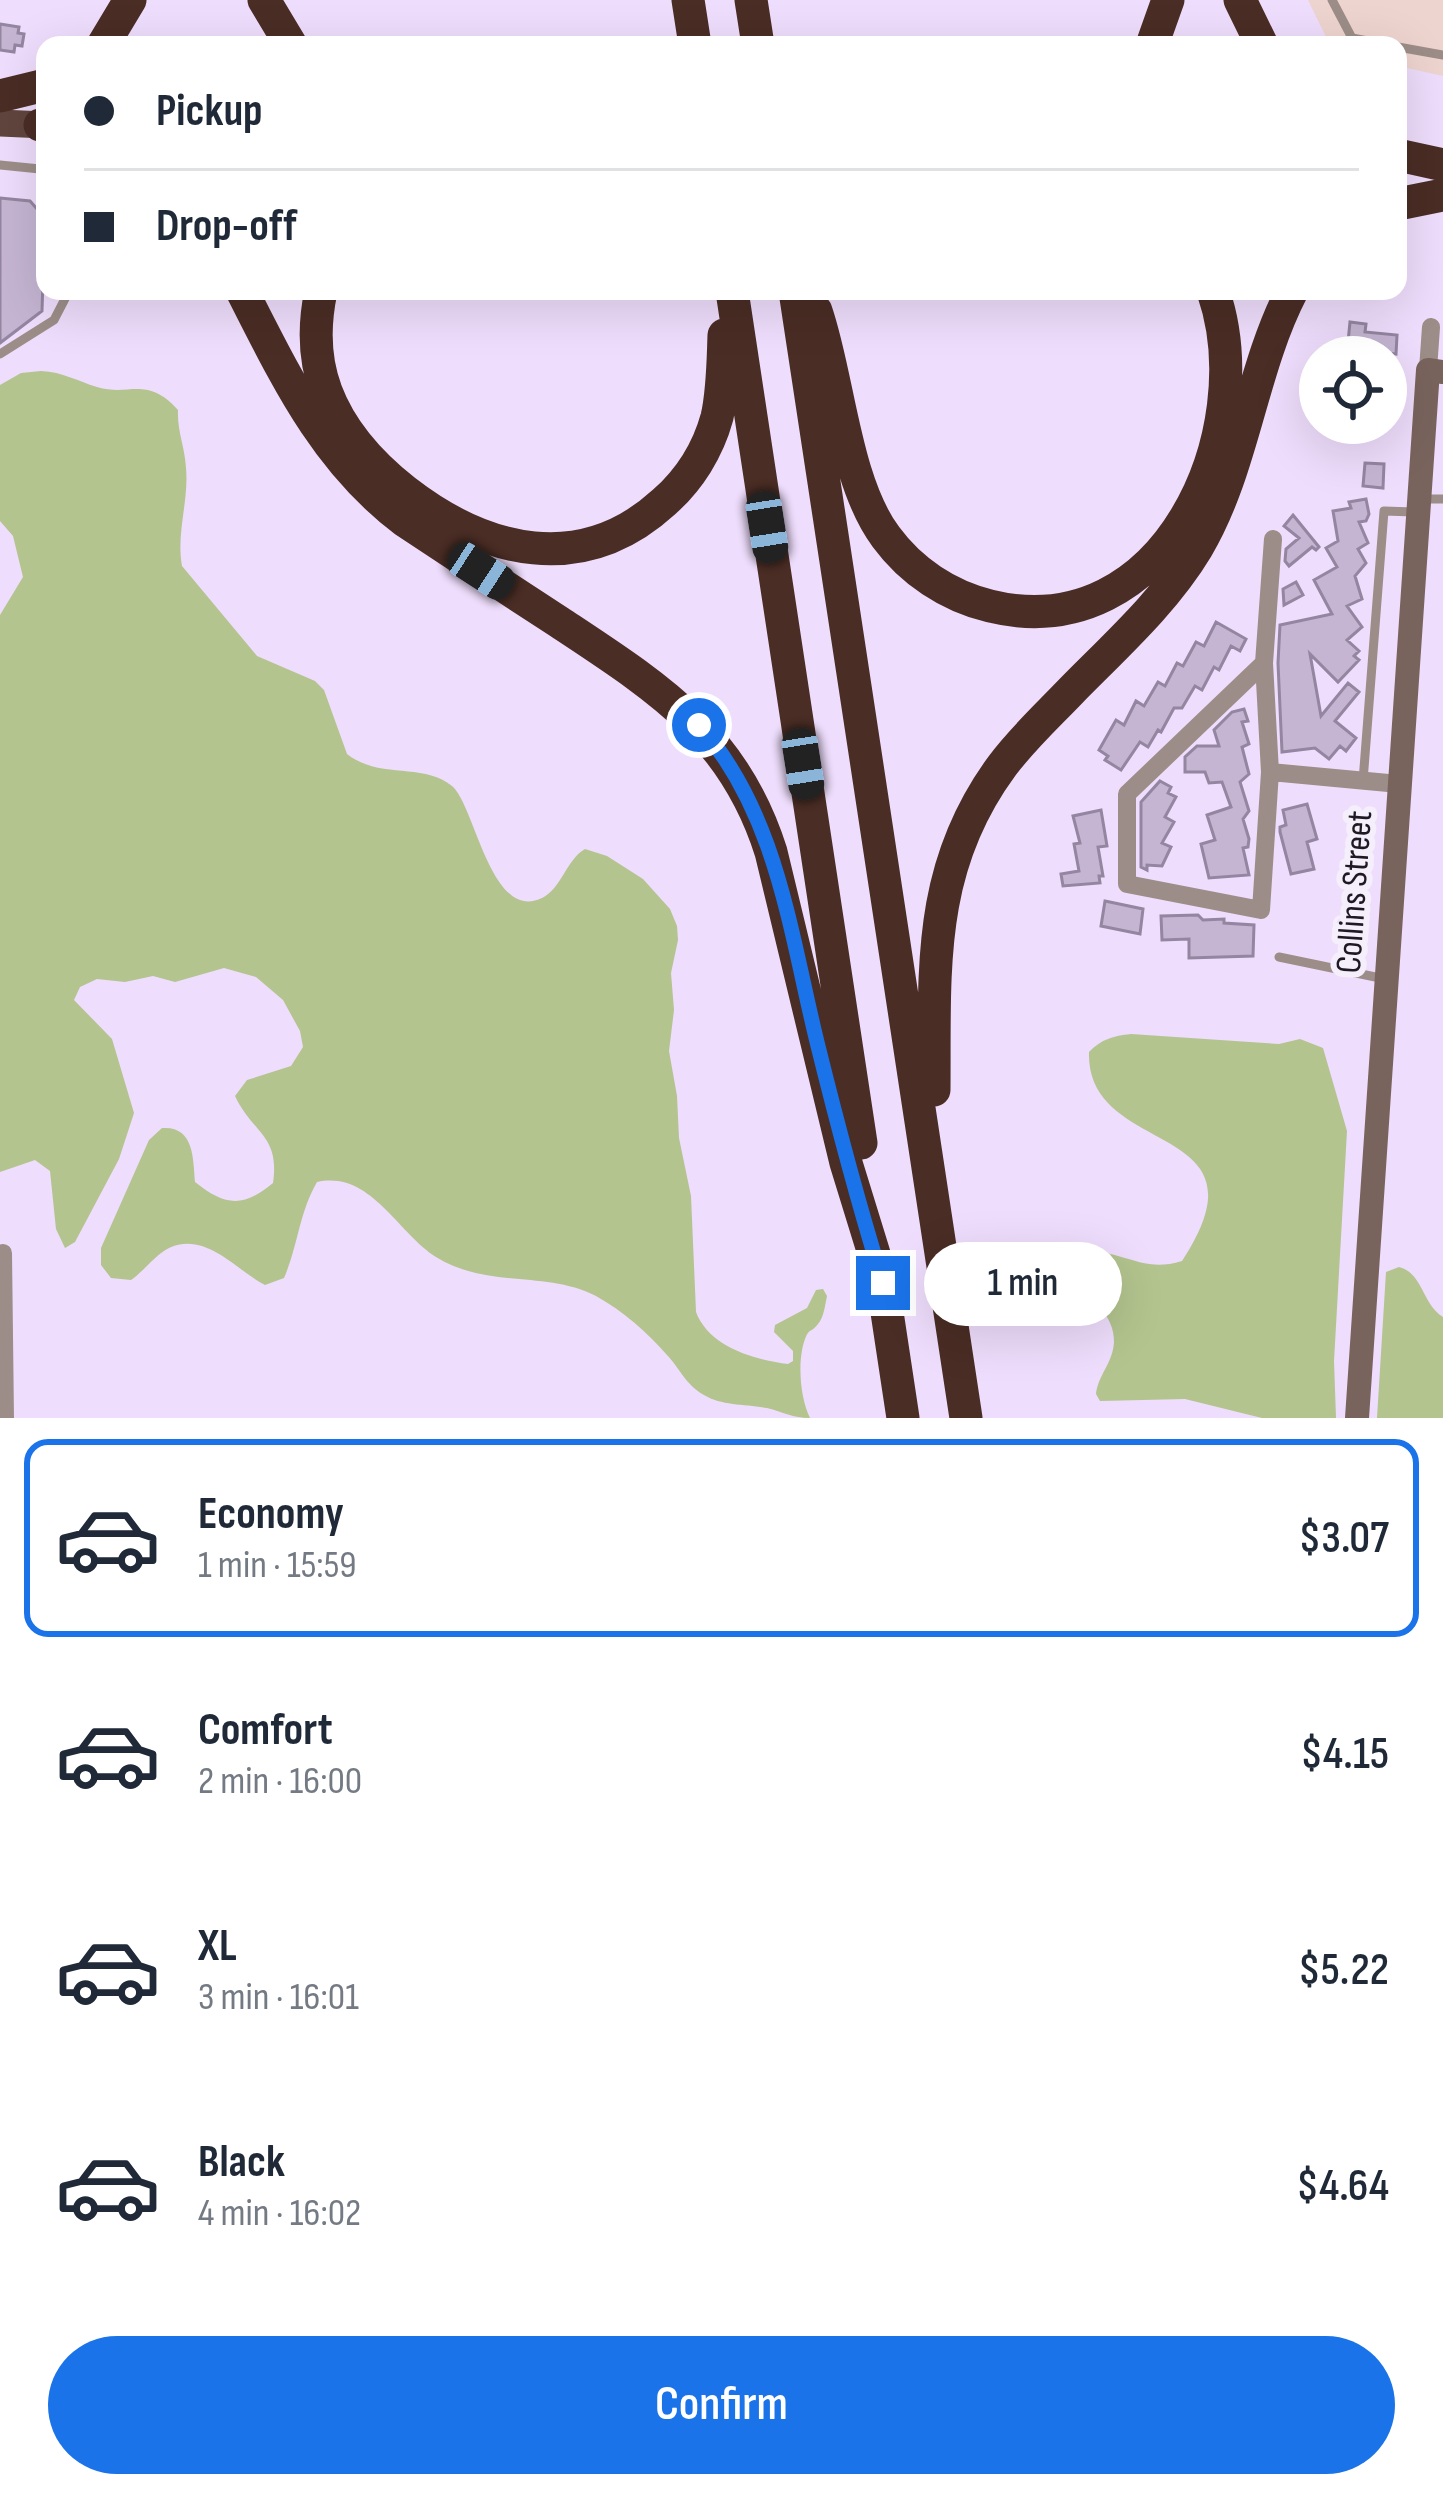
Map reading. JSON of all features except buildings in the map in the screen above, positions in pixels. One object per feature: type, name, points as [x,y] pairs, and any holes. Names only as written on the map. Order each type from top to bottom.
[{"type":"highway","points":[[108,36],[130,0]]},
{"type":"highway","points":[[264,0],[286,36]]},
{"type":"highway","points":[[1155,36],[1168,0]]},
{"type":"highway","points":[[1240,0],[1258,36]]},
{"type":"highway","points":[[0,98],[36,88]]},
{"type":"highway","points":[[1407,161],[1443,166]]},
{"type":"highway","points":[[1407,202],[1443,192]]},
{"type":"highway","points":[[247,300],[302,406],[331,450],[367,490],[405,521],[654,686],[686,712],[725,756],[752,802],[771,852],[846,1163],[883,1283]]},
{"type":"highway","points":[[319,300],[316,341],[323,381],[358,446],[391,479],[450,522],[500,543],[542,549],[590,543],[625,530],[659,507],[687,478],[716,418],[728,300]]},
{"type":"highway","points":[[730,300],[903,1418]]},
{"type":"highway","points":[[796,300],[967,1418]]},
{"type":"highway","points":[[812,300],[861,488],[886,537],[919,572],[950,592],[998,608],[1039,611],[1089,601],[1125,584],[1167,547],[1189,513],[1209,464],[1222,406],[1225,344],[1215,300]]},
{"type":"highway","points":[[933,1200],[933,979],[938,920],[954,854],[972,813],[1005,762],[1153,606],[1197,548],[1228,480],[1289,300]]},
{"type":"main road","points":[[0,98],[36,115]]},
{"type":"main road","points":[[0,123],[36,120]]},
{"type":"main road","points":[[1407,187],[1443,192]]},
{"type":"street","name":"Collins Street","points":[[1357,1418],[1399,784],[1436,371],[1431,327]]},
{"type":"street","points":[[1264,663],[1126,794],[1127,884],[1261,910],[1270,772],[1264,663],[1273,539]]},
{"type":"street","points":[[1270,772],[1399,784]]},
{"type":"street","points":[[3,1252],[5,1418]]},
{"type":"lane","points":[[1332,0],[1351,36]]},
{"type":"lane","points":[[1407,49],[1443,56]]},
{"type":"lane","points":[[0,165],[36,169]]},
{"type":"lane","points":[[0,354],[54,320],[64,300]]},
{"type":"lane","points":[[1364,781],[1384,511],[1427,503]]},
{"type":"lane","points":[[1280,957],[1385,979]]},
{"type":"shaded area","points":[[1308,0],[1443,0],[1443,76],[1407,68],[1407,36],[1326,36]]},
{"type":"green space","points":[[41,371],[97,387],[147,390],[178,410],[186,480],[182,566],[257,656],[315,681],[324,690],[347,754],[373,767],[428,775],[452,786],[497,879],[510,894],[524,901],[542,898],[585,849],[607,856],[643,879],[670,909],[678,940],[671,973],[674,1010],[669,1051],[691,1196],[696,1312],[722,1343],[788,1364],[793,1351],[774,1332],[775,1325],[807,1308],[816,1290],[823,1289],[827,1296],[823,1314],[807,1335],[801,1358],[802,1390],[810,1418],[711,1399],[692,1386],[643,1330],[596,1296],[557,1283],[455,1267],[422,1246],[368,1194],[336,1181],[317,1182],[284,1278],[265,1285],[208,1249],[183,1244],[164,1251],[131,1280],[111,1278],[101,1265],[101,1248],[149,1140],[162,1128],[186,1138],[195,1182],[216,1196],[243,1200],[273,1183],[269,1144],[235,1096],[247,1080],[291,1066],[303,1047],[283,1000],[256,977],[224,968],[175,982],[153,976],[125,982],[97,979],[80,987],[74,1000],[112,1039],[134,1113],[119,1159],[75,1242],[65,1248],[56,1229],[50,1171],[35,1160],[0,1172],[0,615],[23,577],[13,536],[0,521],[0,385],[21,373]]},
{"type":"green space","points":[[1131,1034],[1279,1044],[1300,1039],[1323,1048],[1347,1131],[1334,1361],[1336,1418],[1262,1418],[1185,1399],[1100,1401],[1097,1387],[1114,1342],[1101,1308],[1077,1294],[1022,1298],[1000,1285],[1007,1266],[1045,1252],[1091,1251],[1157,1265],[1182,1261],[1205,1215],[1207,1183],[1193,1161],[1115,1110],[1096,1086],[1089,1052],[1108,1039]]},
{"type":"green space","points":[[1399,1267],[1413,1276],[1443,1317],[1443,1418],[1377,1418],[1386,1272]]},
{"type":"route","points":[[699,725],[734,770],[765,834],[846,1163],[883,1283]]}]
